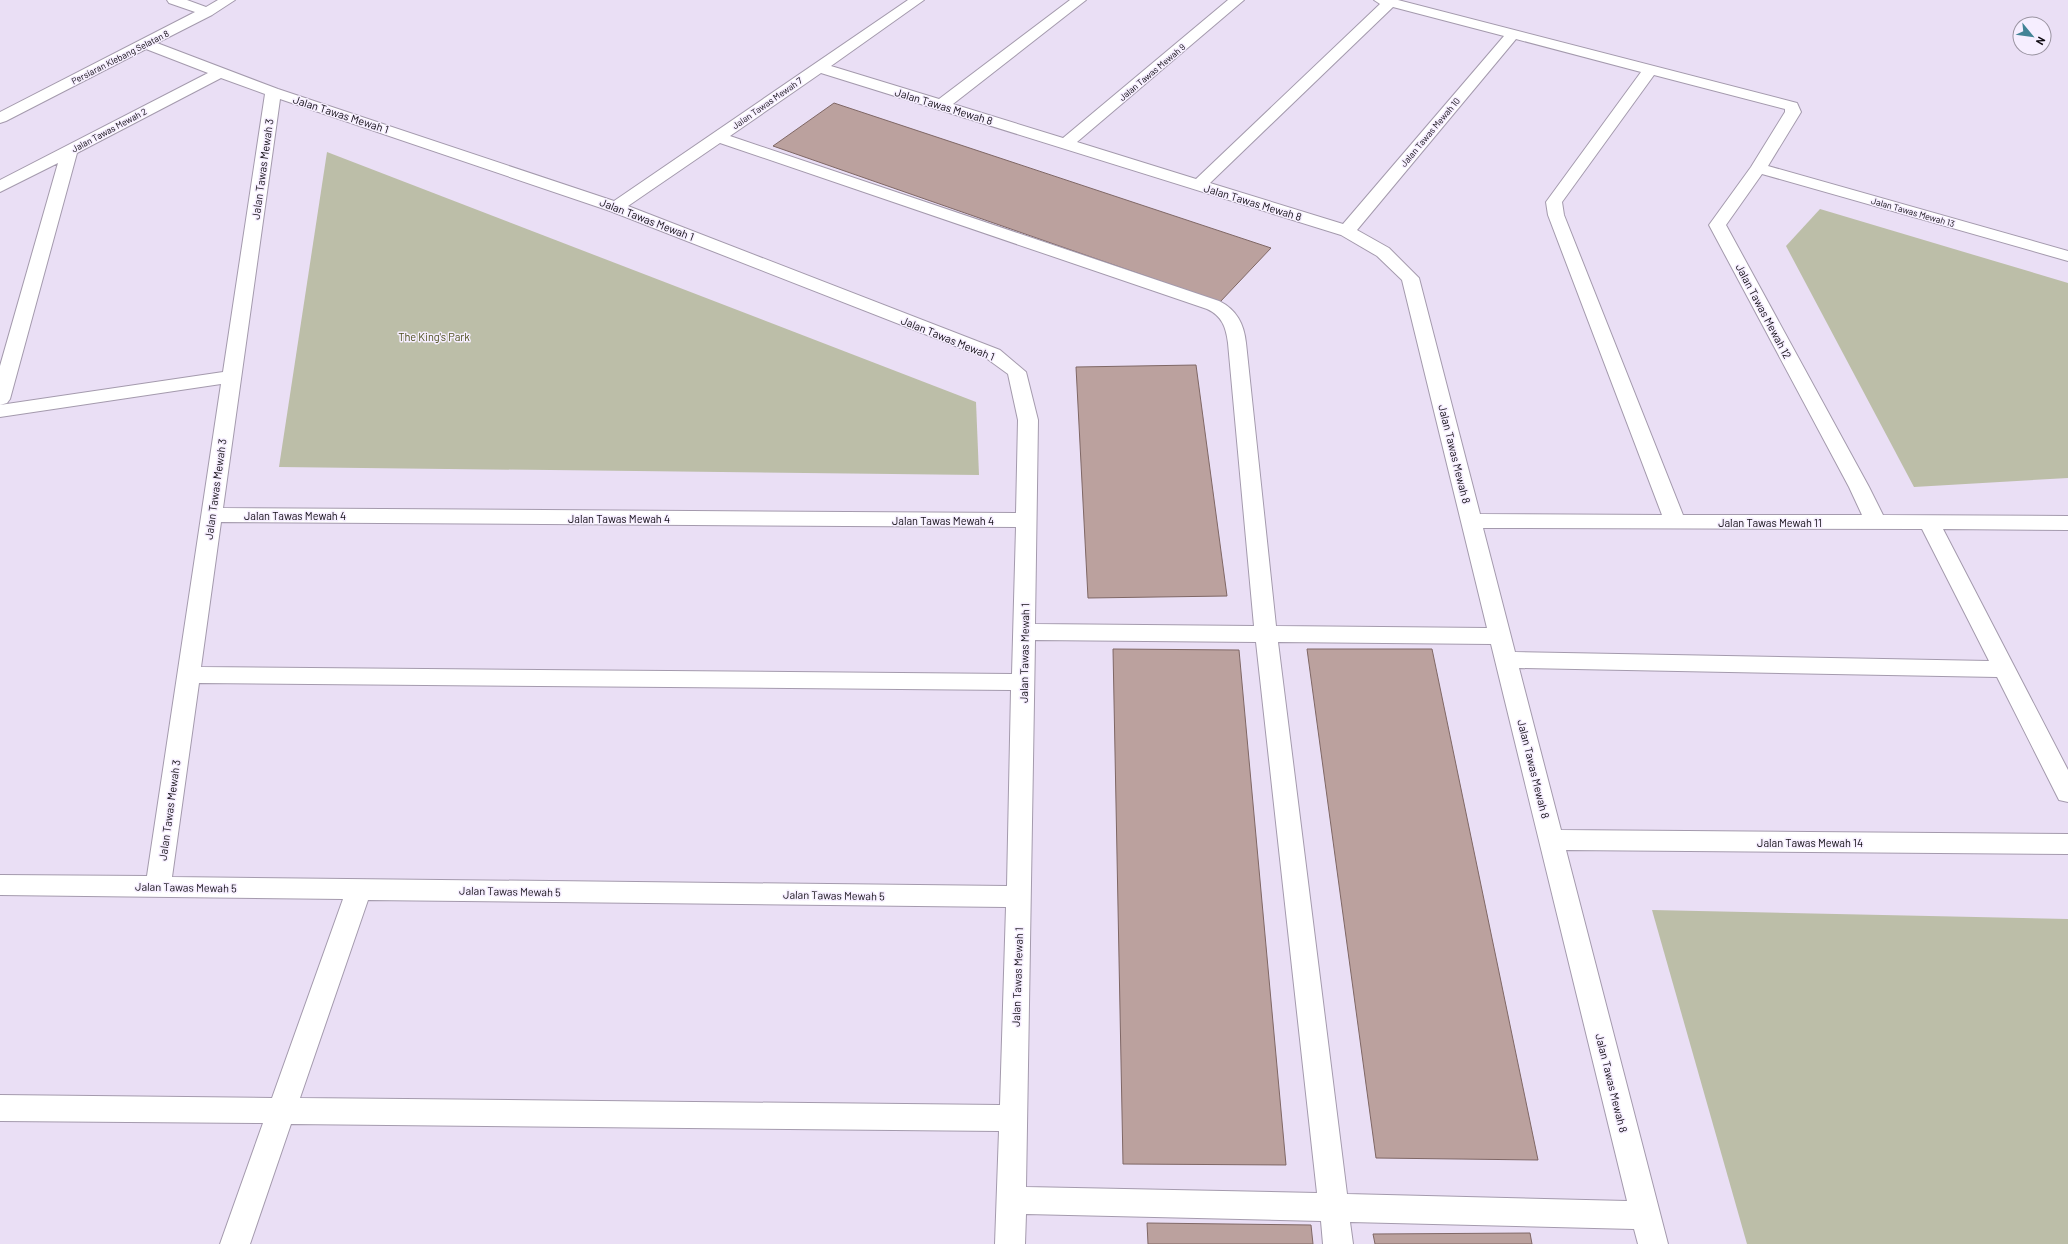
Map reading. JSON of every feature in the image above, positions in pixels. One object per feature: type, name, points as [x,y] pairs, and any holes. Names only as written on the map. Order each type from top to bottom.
[{"type":"street","points":[[174,0],[207,12]]},
{"type":"street","name":"Persiaran Klebang Selatan 8","points":[[0,118],[146,44],[228,0]]},
{"type":"street","name":"Jalan Tawas Mewah 7","points":[[616,207],[917,0]]},
{"type":"street","points":[[941,105],[1079,0]]},
{"type":"street","name":"Jalan Tawas Mewah 9","points":[[1066,143],[1237,0]]},
{"type":"street","points":[[1199,185],[1385,1],[1651,69],[1554,202],[1556,215],[1675,522]]},
{"type":"street","name":"Jalan Tawas Mewah 10","points":[[1347,231],[1513,34]]},
{"type":"street","name":"Jalan Tawas Mewah 1","points":[[146,44],[219,73],[273,92],[616,207],[993,354],[1017,372],[1028,420],[1024,682],[1010,1244]]},
{"type":"street","name":"Jalan Tawas Mewah 8","points":[[819,67],[1347,231],[1383,252],[1410,278],[1653,1244]]},
{"type":"street","name":"Jalan Tawas Mewah 12","points":[[1651,69],[1792,106],[1793,112],[1758,168],[1717,225],[1859,487],[1876,523]]},
{"type":"street","name":"Jalan Tawas Mewah 2","points":[[0,187],[219,73]]},
{"type":"street","name":"Jalan Tawas Mewah 3","points":[[158,887],[273,92]]},
{"type":"street","points":[[718,137],[1213,305],[1227,313],[1235,329],[1237,343],[1266,634],[1338,1244]]},
{"type":"street","points":[[0,399],[70,150]]},
{"type":"street","name":"Jalan Tawas Mewah 13","points":[[1758,168],[2068,256]]},
{"type":"street","points":[[0,411],[231,377]]},
{"type":"street","name":"Jalan Tawas Mewah 4","points":[[211,515],[1027,520]]},
{"type":"street","name":"Jalan Tawas Mewah 11","points":[[1471,521],[2068,524]]},
{"type":"street","points":[[1929,523],[2068,793]]},
{"type":"street","points":[[1024,632],[1500,636]]},
{"type":"street","points":[[1506,660],[2004,669]]},
{"type":"street","points":[[188,675],[1024,682]]},
{"type":"street","name":"Jalan Tawas Mewah 14","points":[[1551,840],[2068,844]]},
{"type":"street","name":"Jalan Tawas Mewah 5","points":[[0,885],[1019,896]]},
{"type":"street","points":[[235,1244],[359,890]]},
{"type":"street","points":[[0,1108],[1013,1118]]},
{"type":"street","points":[[1011,1200],[1646,1215]]},
{"type":"green space","name":"The King's Park","points":[[327,152],[976,402],[979,475],[279,467]]},
{"type":"green space","points":[[1820,209],[2068,283],[2068,478],[1914,487],[1786,246]]},
{"type":"green space","points":[[1652,910],[2068,919],[2068,1244],[1747,1244]]},
{"type":"building","points":[[834,103],[1271,248],[1220,302],[773,146]]},
{"type":"building","points":[[1196,365],[1227,596],[1088,598],[1076,367]]},
{"type":"building","points":[[1113,649],[1239,650],[1286,1165],[1123,1164]]},
{"type":"building","points":[[1307,649],[1432,649],[1538,1160],[1376,1158]]},
{"type":"building","points":[[1147,1223],[1311,1225],[1313,1244],[1148,1244]]},
{"type":"building","points":[[1530,1233],[1532,1244],[1375,1244],[1373,1234]]}]
